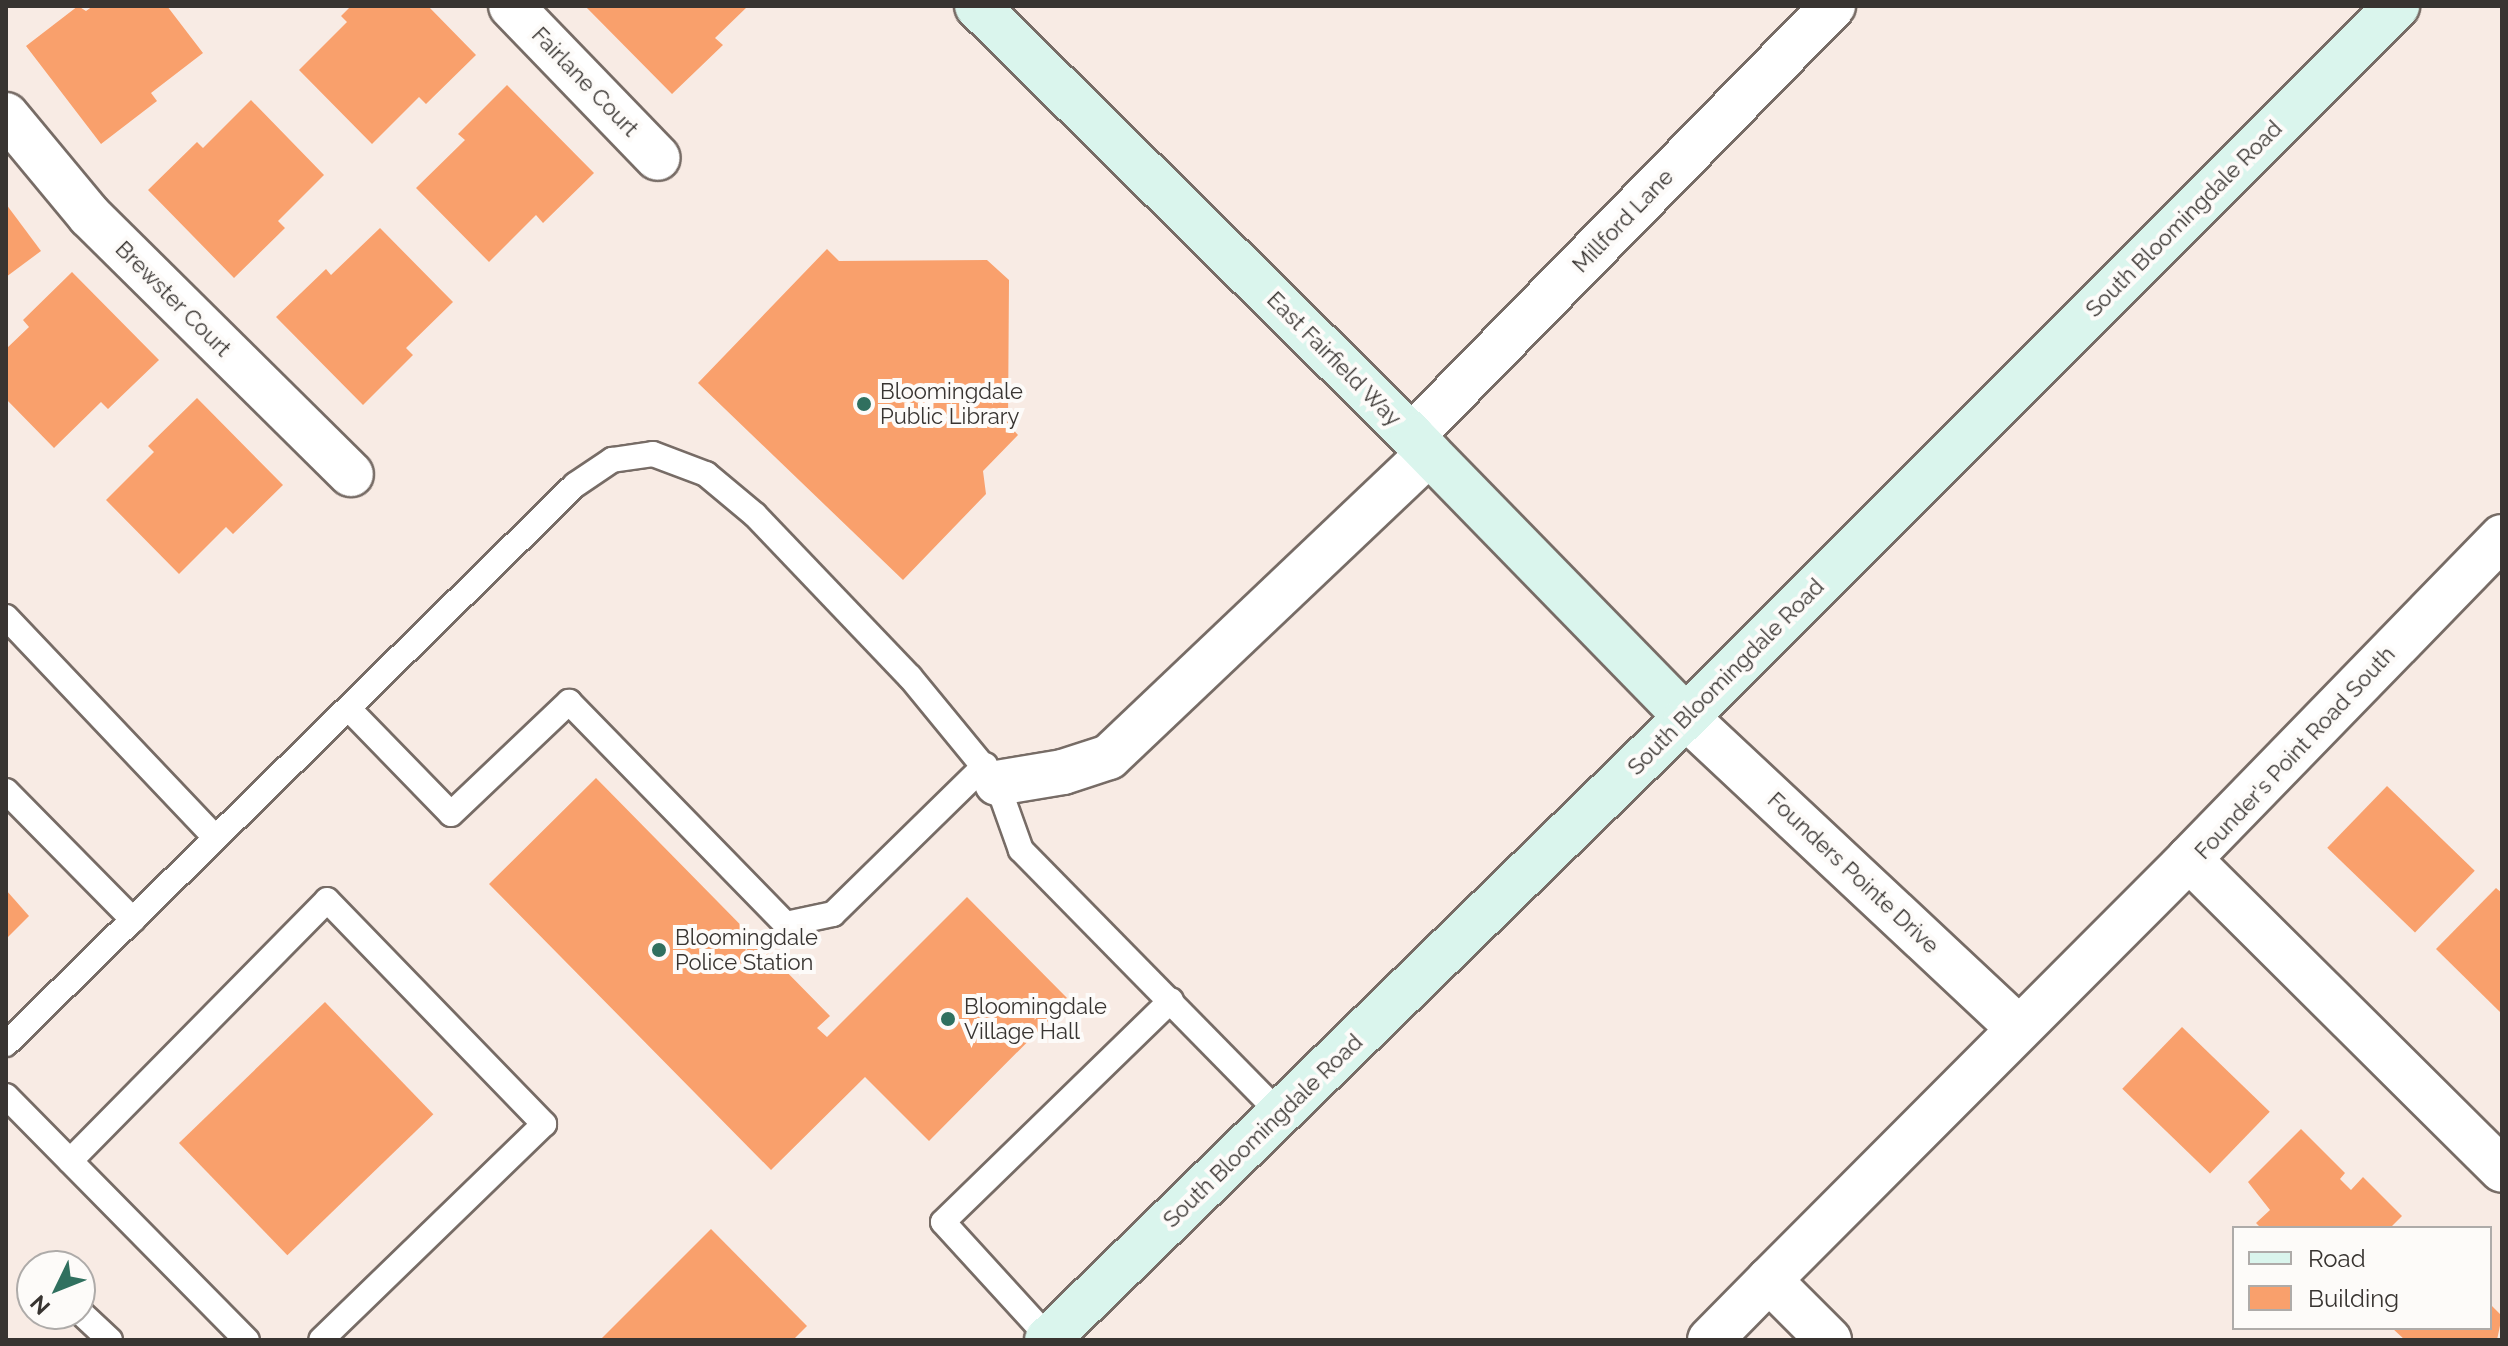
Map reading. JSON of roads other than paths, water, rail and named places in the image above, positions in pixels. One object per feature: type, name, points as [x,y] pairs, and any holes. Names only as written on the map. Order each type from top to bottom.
[{"type":"main road","name":"East Fairfield Way","points":[[977,6],[1421,445],[1686,717]]},
{"type":"main road","name":"South Bloomingdale Road","points":[[1048,1339],[1282,1116],[1686,717],[2397,6]]},
{"type":"street","name":"Fairlane Court","points":[[511,6],[658,158]]},
{"type":"street","name":"Millford Lane","points":[[991,774],[1063,772],[1109,757],[1421,445],[1833,6]]},
{"type":"street","name":"Brewster Court","points":[[6,115],[90,216],[351,474]]},
{"type":"street","name":"Founder's Point Road South","points":[[2502,537],[2189,859],[2502,1170]]},
{"type":"street","name":"Founders Pointe Drive","points":[[1686,717],[2019,1029]]},
{"type":"street","points":[[1710,1340],[2189,859]]},
{"type":"street","points":[[1769,1280],[1829,1340]]},
{"type":"lane","points":[[6,1044],[575,485],[612,460],[653,454],[706,474],[755,515],[910,677],[991,774],[1021,850],[1282,1116]]},
{"type":"lane","points":[[6,617],[215,837]]},
{"type":"lane","points":[[349,709],[451,814],[569,702],[786,924],[833,914],[991,774]]},
{"type":"lane","points":[[6,791],[133,920]]},
{"type":"lane","points":[[70,1161],[327,900],[544,1124],[321,1340]]},
{"type":"lane","points":[[1048,1339],[943,1222],[1171,1000]]},
{"type":"lane","points":[[6,1096],[247,1340]]},
{"type":"place","name":"Bloomingdale Public Library","points":[[864,404]]},
{"type":"place","name":"Bloomingdale Police Station","points":[[659,950]]},
{"type":"place","name":"Bloomingdale Village Hall","points":[[948,1019]]}]
